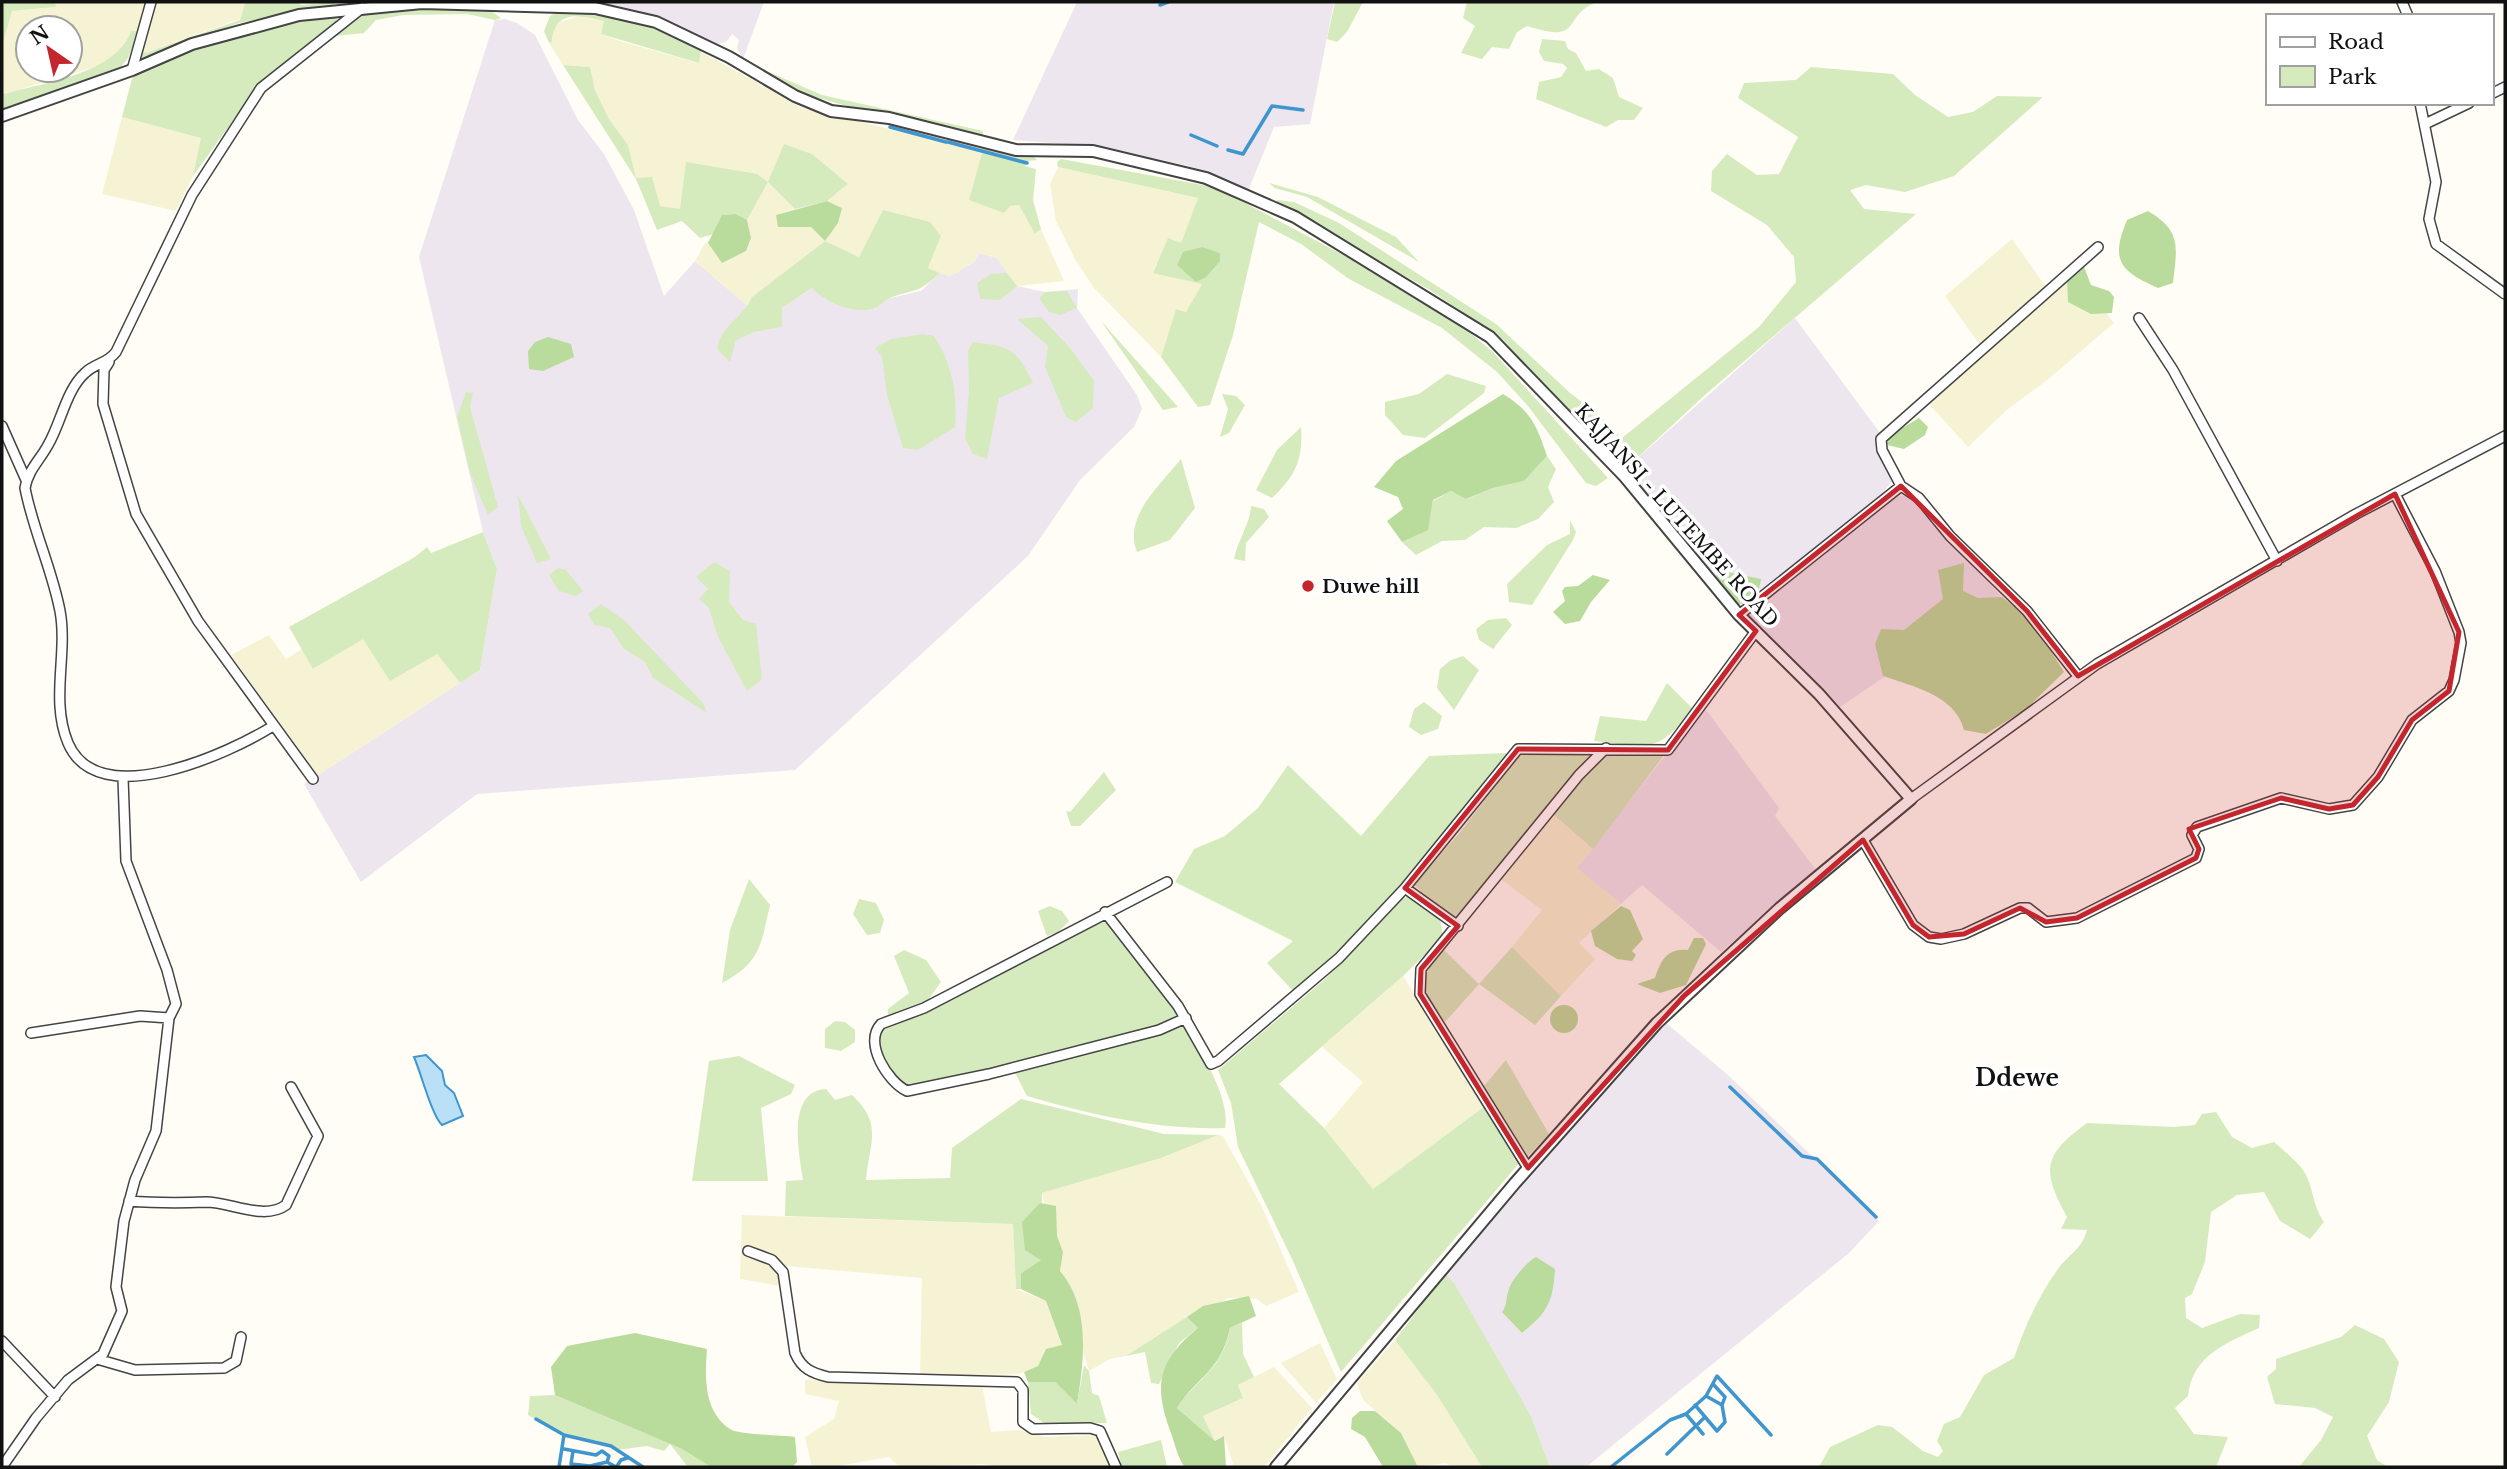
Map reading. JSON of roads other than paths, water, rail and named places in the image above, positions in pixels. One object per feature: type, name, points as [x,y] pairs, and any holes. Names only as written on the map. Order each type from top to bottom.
[{"type":"street","points":[[132,70],[151,2]]},
{"type":"street","name":"KAJJANSI - LUTEMBE ROAD","points":[[2,116],[132,70],[192,44],[245,27],[299,15],[364,6],[422,3],[595,8],[656,22],[729,57],[794,96],[831,111],[889,118],[1016,150],[1093,151],[1206,178],[1295,217],[1490,337],[1625,477],[1739,615],[1819,694],[1912,799]]},
{"type":"street","points":[[313,779],[198,621],[136,514],[103,404],[104,370],[192,195],[261,88],[364,6]]},
{"type":"street","points":[[2421,105],[2436,182],[2429,219],[2436,244],[2505,294]]},
{"type":"street","points":[[2426,124],[2465,105]]},
{"type":"street","points":[[2078,676],[2027,611],[1950,536],[1919,498],[1901,486],[1882,450],[1884,435],[2098,247]]},
{"type":"street","points":[[2139,318],[2173,370],[2277,561]]},
{"type":"street","points":[[26,480],[48,446],[79,381],[87,370],[109,362]]},
{"type":"street","points":[[2,426],[26,480],[27,500],[60,611],[62,640],[59,689],[68,744],[86,765],[123,778],[172,769],[247,743],[273,726]]},
{"type":"street","points":[[1276,1467],[1601,1083],[1684,996],[1780,908],[1912,799],[2078,676],[2395,494],[2505,436]]},
{"type":"street","points":[[1739,615],[1901,486]]},
{"type":"street","points":[[1863,840],[1913,925],[1930,937],[1941,939],[1964,934],[2020,908],[2028,908],[2046,922],[2077,918],[2196,858],[2199,849],[2192,835],[2197,827],[2281,798],[2329,808],[2353,805],[2378,777],[2412,720],[2449,691],[2455,680],[2461,643],[2452,611],[2435,572],[2395,494]]},
{"type":"street","points":[[1105,912],[1186,1018],[1211,1064],[1218,1061],[1332,965],[1405,888],[1518,749],[1668,750],[1756,631]]},
{"type":"street","points":[[1528,1168],[1420,994],[1421,970],[1579,775],[1606,748]]},
{"type":"street","points":[[2,1467],[68,1380],[103,1354],[121,1311],[116,1287],[129,1202],[156,1131],[169,1018],[176,1004],[172,983],[126,861],[123,778]]},
{"type":"street","points":[[1167,882],[924,1008],[881,1024],[877,1028],[876,1040],[884,1068],[892,1082],[907,1091],[930,1088],[1159,1030],[1186,1018]]},
{"type":"street","points":[[1405,888],[1458,926]]},
{"type":"street","points":[[31,1033],[140,1016],[169,1018]]},
{"type":"street","points":[[129,1202],[209,1202],[239,1208],[280,1209],[286,1205],[318,1136],[291,1087]]},
{"type":"street","points":[[748,1251],[772,1260],[783,1272],[795,1353],[800,1364],[812,1373],[828,1377],[1017,1381],[1023,1390],[1023,1422],[1026,1426],[1033,1429],[1090,1428],[1100,1431],[1116,1467]]},
{"type":"street","points":[[97,1359],[135,1370],[224,1368],[236,1361],[242,1337]]},
{"type":"street","points":[[2,1341],[55,1397]]},
{"type":"water","points":[[426,1055],[442,1071],[445,1085],[454,1093],[463,1116],[442,1125],[431,1104],[414,1057]]},
{"type":"waterway","points":[[1160,5],[1168,2]]},
{"type":"waterway","points":[[1228,150],[1243,154],[1272,106],[1303,110]]},
{"type":"waterway","points":[[890,127],[946,142]]},
{"type":"waterway","points":[[1191,135],[1217,146]]},
{"type":"waterway","points":[[948,142],[1027,163]]},
{"type":"waterway","points":[[1730,1087],[1802,1156],[1817,1159],[1876,1217]]},
{"type":"waterway","points":[[1611,1467],[1670,1420],[1686,1414],[1706,1396],[1717,1376],[1771,1435]]},
{"type":"waterway","points":[[1713,1384],[1725,1397],[1722,1405]]},
{"type":"waterway","points":[[1695,1405],[1717,1431],[1725,1422],[1722,1405],[1706,1396]]},
{"type":"waterway","points":[[1686,1414],[1703,1434]]},
{"type":"waterway","points":[[1667,1454],[1705,1417]]},
{"type":"waterway","points":[[536,1419],[564,1435],[611,1446],[643,1467]]},
{"type":"waterway","points":[[559,1467],[564,1435]]},
{"type":"waterway","points":[[564,1449],[596,1455],[602,1451],[609,1456],[607,1462],[616,1467]]},
{"type":"waterway","points":[[573,1451],[571,1464],[590,1466],[607,1462]]},
{"type":"waterway","points":[[617,1466],[621,1460],[627,1458]]},
{"type":"place","name":"Duwe hill","points":[[1308,586]]},
{"type":"district","name":"Ddewe","points":[[2017,1078]]}]
